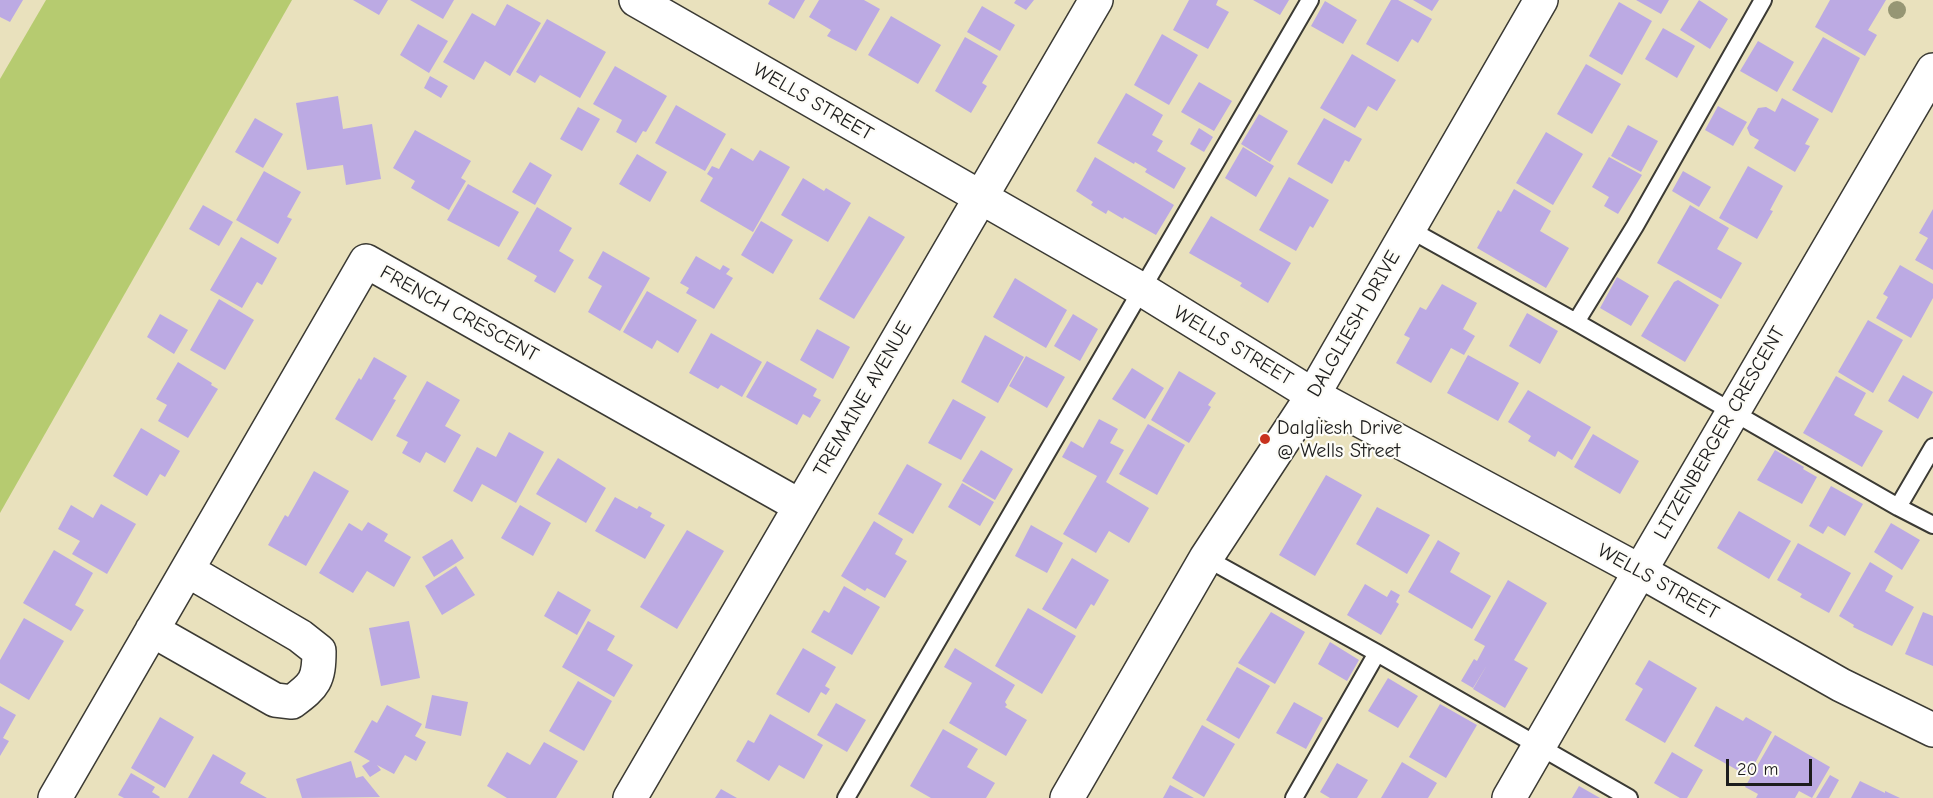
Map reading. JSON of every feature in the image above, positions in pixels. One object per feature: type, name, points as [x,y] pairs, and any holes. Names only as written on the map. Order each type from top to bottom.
[{"type":"street","name":"WELLS STREET","points":[[636,0],[1141,289],[1313,394],[1640,570],[1841,685],[1933,730]]},
{"type":"street","name":"TREMAINE AVENUE","points":[[630,798],[1096,0]]},
{"type":"street","name":"DALGLIESH DRIVE","points":[[1067,798],[1206,558],[1313,394],[1541,0]]},
{"type":"street","name":"LITZENBERGER CRESCENT","points":[[1509,798],[1933,70]]},
{"type":"street","name":"FRENCH CRESCENT","points":[[56,798],[366,261],[800,506]]},
{"type":"street","points":[[152,630],[275,700],[292,702],[309,689],[319,673],[319,651],[300,636],[187,570]]},
{"type":"lane","points":[[846,798],[1310,0]]},
{"type":"lane","points":[[1576,322],[1635,226],[1763,0]]},
{"type":"lane","points":[[1409,229],[1933,525]]},
{"type":"lane","points":[[1898,507],[1933,447]]},
{"type":"lane","points":[[1206,558],[1629,798]]},
{"type":"lane","points":[[1294,798],[1377,653]]},
{"type":"green space","points":[[46,0],[292,0],[0,513],[0,79]]},
{"type":"building","points":[[0,0],[23,0],[10,22],[0,17]]},
{"type":"building","points":[[353,0],[388,0],[379,15]]},
{"type":"building","points":[[410,0],[454,0],[443,19]]},
{"type":"building","points":[[770,0],[805,0],[794,19],[768,4]]},
{"type":"building","points":[[819,0],[864,0],[880,9],[856,51],[827,36],[831,30],[809,17]]},
{"type":"building","points":[[1016,0],[1034,0],[1026,10],[1014,3]]},
{"type":"building","points":[[1189,0],[1218,0],[1216,5],[1229,12],[1208,49],[1173,30]]},
{"type":"building","points":[[1253,0],[1289,0],[1280,15]]},
{"type":"building","points":[[1391,0],[1398,0],[1432,19],[1418,43],[1412,39],[1398,62],[1366,44]]},
{"type":"building","points":[[1413,0],[1439,0],[1432,11]]},
{"type":"building","points":[[1636,0],[1669,0],[1661,14]]},
{"type":"building","points":[[1699,0],[1728,19],[1710,49],[1680,30]]},
{"type":"building","points":[[1830,0],[1886,0],[1868,30],[1877,35],[1865,56],[1815,27]]},
{"type":"building","points":[[1325,1],[1357,20],[1343,44],[1311,26]]},
{"type":"building","points":[[1619,2],[1652,21],[1622,75],[1589,56]]},
{"type":"building","points":[[507,4],[541,23],[510,76],[485,61],[474,80],[443,62],[472,13],[495,26]]},
{"type":"building","points":[[982,6],[1015,25],[1000,51],[967,32]]},
{"type":"building","points":[[891,16],[941,45],[918,84],[868,55]]},
{"type":"building","points":[[547,19],[606,52],[580,98],[540,75],[535,83],[516,72]]},
{"type":"building","points":[[418,24],[448,41],[429,73],[400,55]]},
{"type":"building","points":[[1663,28],[1695,46],[1677,78],[1645,59]]},
{"type":"building","points":[[1162,34],[1198,55],[1169,105],[1134,85]]},
{"type":"building","points":[[965,37],[998,56],[982,83],[987,86],[971,113],[935,91]]},
{"type":"building","points":[[1823,37],[1860,58],[1832,113],[1792,90]]},
{"type":"building","points":[[1758,41],[1794,62],[1777,92],[1740,71]]},
{"type":"building","points":[[1352,54],[1396,80],[1377,111],[1368,106],[1355,128],[1320,108]]},
{"type":"building","points":[[1586,64],[1621,84],[1592,134],[1557,114]]},
{"type":"building","points":[[615,66],[667,96],[646,132],[643,131],[636,143],[616,132],[622,120],[593,104]]},
{"type":"building","points":[[430,76],[448,86],[441,98],[424,88]]},
{"type":"building","points":[[1199,82],[1232,101],[1214,131],[1181,112]]},
{"type":"building","points":[[1126,93],[1163,115],[1152,135],[1163,141],[1157,151],[1186,168],[1174,189],[1145,172],[1147,169],[1097,143]]},
{"type":"building","points":[[338,96],[343,129],[372,124],[381,179],[346,185],[343,165],[307,170],[296,103]]},
{"type":"building","points":[[1782,98],[1819,119],[1805,144],[1810,146],[1795,172],[1754,148],[1759,140],[1750,135],[1747,128],[1758,108],[1766,107],[1775,112]]},
{"type":"building","points":[[676,105],[726,134],[705,171],[655,143]]},
{"type":"building","points":[[1718,106],[1747,122],[1733,146],[1705,130]]},
{"type":"building","points":[[578,107],[600,119],[582,151],[560,139]]},
{"type":"building","points":[[1259,114],[1288,131],[1270,162],[1241,144]]},
{"type":"building","points":[[255,118],[283,134],[263,168],[235,152]]},
{"type":"building","points":[[1324,118],[1362,139],[1349,162],[1345,160],[1332,184],[1297,164]]},
{"type":"building","points":[[1628,125],[1658,141],[1641,172],[1611,156]]},
{"type":"building","points":[[1199,128],[1213,137],[1204,152],[1190,144]]},
{"type":"building","points":[[415,130],[471,161],[461,178],[466,181],[449,210],[411,188],[415,181],[393,168]]},
{"type":"building","points":[[1546,132],[1583,154],[1553,205],[1516,183]]},
{"type":"building","points":[[1243,147],[1274,166],[1256,197],[1225,178]]},
{"type":"building","points":[[731,148],[753,161],[760,150],[790,167],[753,232],[700,201],[713,178],[707,174],[712,166],[719,169]]},
{"type":"building","points":[[637,154],[667,172],[650,202],[619,184]]},
{"type":"building","points":[[1095,157],[1174,205],[1156,235],[1108,210],[1106,214],[1091,205],[1093,202],[1076,191]]},
{"type":"building","points":[[1609,157],[1642,175],[1618,214],[1604,206],[1609,197],[1592,187]]},
{"type":"building","points":[[530,162],[552,175],[535,205],[512,192]]},
{"type":"building","points":[[1748,166],[1783,186],[1770,210],[1773,211],[1757,239],[1719,218]]},
{"type":"building","points":[[264,171],[301,192],[287,217],[292,219],[278,244],[236,220]]},
{"type":"building","points":[[1683,171],[1711,187],[1699,207],[1672,191]]},
{"type":"building","points":[[1289,177],[1329,200],[1313,228],[1310,226],[1296,251],[1259,230]]},
{"type":"building","points":[[803,178],[824,191],[826,188],[851,203],[828,242],[781,215]]},
{"type":"building","points":[[468,184],[519,212],[499,247],[447,220]]},
{"type":"building","points":[[1514,189],[1551,211],[1540,231],[1569,248],[1546,288],[1477,248],[1498,210],[1501,212]]},
{"type":"building","points":[[203,205],[233,222],[219,246],[189,229]]},
{"type":"building","points":[[1690,205],[1729,228],[1717,249],[1742,263],[1721,299],[1657,263]]},
{"type":"building","points":[[537,207],[572,228],[559,251],[574,260],[555,293],[534,281],[537,276],[507,259]]},
{"type":"building","points":[[1933,209],[1933,270],[1915,260],[1928,238],[1919,233]]},
{"type":"building","points":[[869,216],[905,237],[854,319],[819,299]]},
{"type":"building","points":[[1211,216],[1291,263],[1268,303],[1240,286],[1242,283],[1189,253]]},
{"type":"building","points":[[761,221],[793,240],[773,274],[741,255]]},
{"type":"building","points":[[241,237],[277,258],[262,285],[257,282],[242,308],[210,290]]},
{"type":"building","points":[[603,251],[650,278],[620,331],[588,312],[602,286],[588,278]]},
{"type":"building","points":[[696,256],[720,270],[723,265],[730,269],[726,274],[733,278],[714,309],[686,293],[689,288],[680,283]]},
{"type":"building","points":[[1900,265],[1933,284],[1933,298],[1911,338],[1876,318],[1888,297],[1883,294]]},
{"type":"building","points":[[1617,277],[1649,296],[1631,326],[1600,308]]},
{"type":"building","points":[[1015,278],[1067,310],[1046,348],[993,317]]},
{"type":"building","points":[[1678,280],[1719,305],[1685,362],[1641,336],[1674,282]]},
{"type":"building","points":[[1442,284],[1477,303],[1463,329],[1475,336],[1464,355],[1451,348],[1431,383],[1396,363],[1410,338],[1404,335],[1420,307],[1426,310]]},
{"type":"building","points":[[647,291],[697,320],[678,353],[657,340],[652,349],[623,332]]},
{"type":"building","points":[[219,299],[254,320],[225,370],[190,350]]},
{"type":"building","points":[[1527,313],[1558,331],[1540,364],[1509,346]]},
{"type":"building","points":[[160,314],[188,330],[174,354],[147,337]]},
{"type":"building","points":[[1073,314],[1098,329],[1080,361],[1054,346]]},
{"type":"building","points":[[1868,320],[1903,340],[1873,393],[1838,372]]},
{"type":"building","points":[[817,329],[850,347],[833,379],[800,360]]},
{"type":"building","points":[[711,333],[762,362],[742,397],[721,385],[718,389],[689,373]]},
{"type":"building","points":[[985,335],[1024,357],[998,403],[961,382]]},
{"type":"building","points":[[1468,355],[1519,383],[1498,421],[1447,393]]},
{"type":"building","points":[[1026,356],[1065,377],[1047,408],[1009,386]]},
{"type":"building","points":[[374,357],[407,376],[372,441],[335,419]]},
{"type":"building","points":[[767,361],[817,389],[813,396],[821,400],[810,418],[803,414],[797,425],[746,397]]},
{"type":"building","points":[[178,362],[218,389],[188,438],[158,421],[167,405],[156,399]]},
{"type":"building","points":[[1132,368],[1164,388],[1145,419],[1112,399]]},
{"type":"building","points":[[1179,371],[1216,393],[1208,405],[1211,407],[1189,443],[1151,420]]},
{"type":"building","points":[[1903,375],[1933,392],[1918,419],[1888,401]]},
{"type":"building","points":[[1836,376],[1866,393],[1854,415],[1883,431],[1862,467],[1803,433]]},
{"type":"building","points":[[427,381],[460,400],[445,426],[461,435],[445,463],[426,452],[420,463],[402,453],[408,442],[396,436]]},
{"type":"building","points":[[1528,390],[1591,427],[1572,460],[1558,451],[1555,457],[1528,441],[1531,436],[1508,422]]},
{"type":"building","points":[[953,399],[986,417],[961,460],[928,443]]},
{"type":"building","points":[[1099,419],[1118,429],[1110,443],[1124,450],[1106,482],[1149,508],[1129,543],[1109,531],[1096,553],[1063,534],[1097,476],[1062,457],[1071,441],[1083,448]]},
{"type":"building","points":[[1148,424],[1185,445],[1157,495],[1119,474]]},
{"type":"building","points":[[141,428],[180,451],[165,477],[160,474],[147,496],[113,476]]},
{"type":"building","points":[[509,432],[544,452],[516,503],[482,484],[472,502],[453,491],[477,447],[496,457]]},
{"type":"building","points":[[1593,434],[1639,461],[1620,494],[1574,467]]},
{"type":"building","points":[[981,450],[1013,469],[995,500],[962,481]]},
{"type":"building","points":[[1775,450],[1817,477],[1802,504],[1757,480]]},
{"type":"building","points":[[558,458],[606,488],[586,523],[536,494]]},
{"type":"building","points":[[907,464],[942,484],[913,534],[878,514]]},
{"type":"building","points":[[314,471],[349,491],[306,566],[268,545],[285,515],[288,517]]},
{"type":"building","points":[[1326,475],[1362,495],[1315,576],[1279,555]]},
{"type":"building","points":[[962,483],[994,502],[980,526],[948,507]]},
{"type":"building","points":[[1831,486],[1863,504],[1845,536],[1828,526],[1823,534],[1809,526]]},
{"type":"building","points":[[615,497],[637,509],[639,506],[652,513],[650,517],[665,525],[645,559],[595,531]]},
{"type":"building","points":[[101,504],[136,524],[107,574],[72,554],[80,541],[58,529],[71,505],[93,518]]},
{"type":"building","points":[[520,505],[551,523],[533,556],[501,538]]},
{"type":"building","points":[[1377,507],[1430,535],[1407,574],[1356,544]]},
{"type":"building","points":[[1739,511],[1791,541],[1769,579],[1717,548]]},
{"type":"building","points":[[874,521],[903,539],[895,554],[907,561],[885,598],[867,588],[865,591],[841,576]]},
{"type":"building","points":[[368,522],[388,534],[384,541],[411,557],[394,587],[367,571],[353,593],[319,573],[349,523],[362,531]]},
{"type":"building","points":[[1891,523],[1920,540],[1902,570],[1874,552]]},
{"type":"building","points":[[1031,525],[1063,543],[1047,573],[1015,556]]},
{"type":"building","points":[[687,530],[724,551],[677,629],[640,607]]},
{"type":"building","points":[[452,539],[464,558],[434,577],[422,557]]},
{"type":"building","points":[[1438,540],[1460,553],[1450,572],[1491,596],[1472,629],[1408,592]]},
{"type":"building","points":[[1798,543],[1851,573],[1829,613],[1800,597],[1802,594],[1777,580]]},
{"type":"building","points":[[54,550],[93,573],[75,605],[84,610],[71,631],[23,603]]},
{"type":"building","points":[[1072,558],[1109,580],[1094,606],[1091,604],[1076,629],[1042,609]]},
{"type":"building","points":[[1870,562],[1893,576],[1885,591],[1914,607],[1892,646],[1853,627],[1854,625],[1839,616]]},
{"type":"building","points":[[456,566],[475,595],[442,615],[425,586]]},
{"type":"building","points":[[1508,580],[1547,603],[1514,660],[1528,668],[1505,708],[1473,689],[1487,665],[1473,688],[1461,681],[1474,659],[1477,661],[1485,646],[1474,640]]},
{"type":"building","points":[[1365,584],[1387,597],[1391,590],[1400,595],[1396,602],[1399,604],[1381,635],[1347,615]]},
{"type":"building","points":[[844,586],[880,607],[852,655],[811,632],[824,610],[829,613]]},
{"type":"building","points":[[558,591],[591,610],[577,635],[544,616]]},
{"type":"building","points":[[1028,608],[1076,636],[1042,694],[995,666]]},
{"type":"building","points":[[1271,612],[1305,632],[1275,684],[1238,663]]},
{"type":"building","points":[[1923,612],[1933,616],[1933,666],[1905,654]]},
{"type":"building","points":[[24,618],[64,641],[29,700],[0,683],[0,660]]},
{"type":"building","points":[[409,621],[420,678],[381,686],[369,628]]},
{"type":"building","points":[[588,621],[615,636],[607,650],[633,665],[614,697],[562,667]]},
{"type":"building","points":[[1330,642],[1359,660],[1347,681],[1318,664]]},
{"type":"building","points":[[803,648],[836,667],[825,686],[830,689],[826,695],[821,692],[809,713],[776,694]]},
{"type":"building","points":[[955,648],[1015,685],[1005,702],[1007,705],[1005,707],[1027,720],[1006,756],[949,723],[972,683],[944,667]]},
{"type":"building","points":[[1649,660],[1697,688],[1665,743],[1625,720],[1643,689],[1635,684]]},
{"type":"building","points":[[1237,667],[1270,686],[1239,739],[1206,720]]},
{"type":"building","points":[[1388,678],[1418,696],[1398,728],[1368,711]]},
{"type":"building","points":[[578,681],[612,701],[584,751],[549,731]]},
{"type":"building","points":[[432,695],[468,702],[461,736],[425,728]]},
{"type":"building","points":[[1294,702],[1323,718],[1306,749],[1276,733]]},
{"type":"building","points":[[836,703],[866,720],[847,752],[817,735]]},
{"type":"building","points":[[1440,704],[1477,725],[1446,778],[1409,757]]},
{"type":"building","points":[[387,705],[422,724],[415,736],[426,742],[416,761],[405,755],[394,774],[377,765],[381,770],[370,777],[362,766],[370,761],[354,752],[372,720],[377,723]]},
{"type":"building","points":[[0,706],[16,715],[3,738],[9,741],[0,756]]},
{"type":"building","points":[[1716,706],[1743,721],[1746,717],[1772,732],[1748,776],[1694,746]]},
{"type":"building","points":[[770,714],[823,745],[804,779],[779,765],[769,781],[736,761],[748,740],[754,743]]},
{"type":"building","points":[[160,717],[194,737],[165,788],[131,768]]},
{"type":"building","points":[[1202,725],[1235,744],[1204,797],[1172,778]]},
{"type":"building","points":[[943,729],[978,749],[967,767],[995,783],[986,798],[931,798],[910,786]]},
{"type":"building","points":[[1775,735],[1830,767],[1812,798],[1799,791],[1795,798],[1756,798],[1758,794],[1745,787]]},
{"type":"building","points":[[544,742],[578,761],[556,798],[507,798],[487,786],[507,752],[530,765]]},
{"type":"building","points":[[1672,752],[1703,770],[1687,798],[1680,798],[1654,783]]},
{"type":"building","points":[[213,754],[246,773],[240,783],[267,798],[188,798]]},
{"type":"building","points":[[351,761],[356,778],[363,776],[380,797],[302,798],[296,779]]},
{"type":"building","points":[[1402,762],[1437,783],[1428,798],[1381,798]]},
{"type":"building","points":[[1337,763],[1368,780],[1357,798],[1330,798],[1320,792]]},
{"type":"building","points":[[131,773],[155,787],[152,792],[160,797],[124,798],[118,795]]},
{"type":"building","points":[[1830,775],[1839,780],[1829,798],[1816,798]]},
{"type":"building","points":[[1860,781],[1885,793],[1885,791],[1900,798],[1851,798]]},
{"type":"building","points":[[1170,785],[1194,798],[1163,798]]},
{"type":"building","points":[[1579,786],[1600,798],[1572,798]]},
{"type":"building","points":[[721,789],[737,798],[715,798]]},
{"type":"place","name":"Dalgliesh Drive @ Wells Street","points":[[1265,439]]}]
